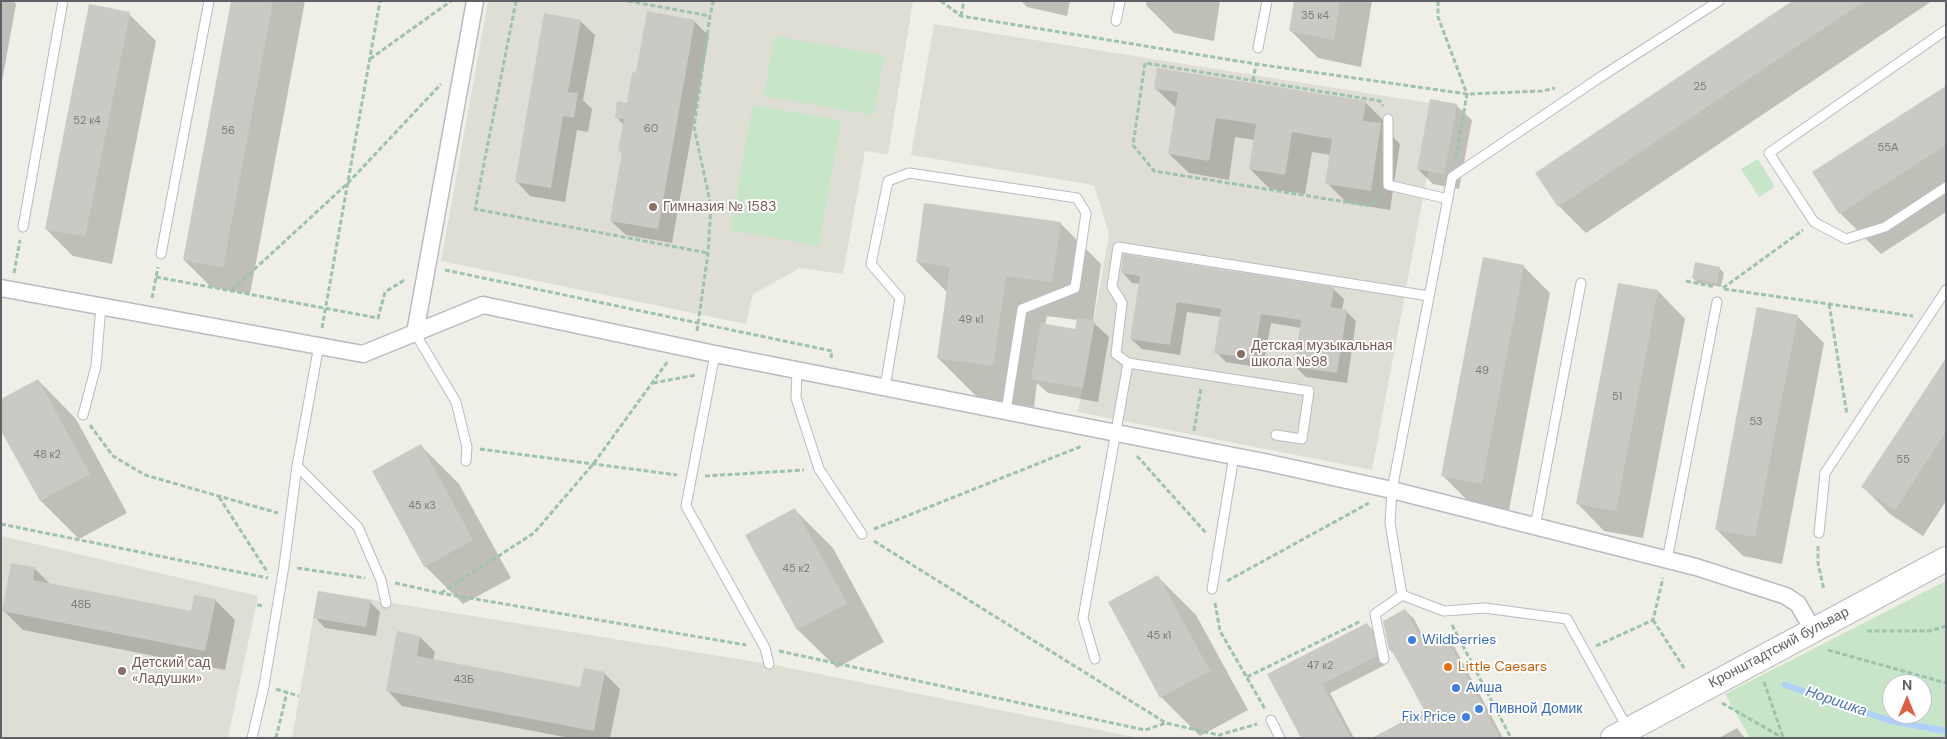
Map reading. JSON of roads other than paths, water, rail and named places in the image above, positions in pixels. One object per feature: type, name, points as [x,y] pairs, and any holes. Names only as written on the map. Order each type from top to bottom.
[{"type":"main road","name":"Кронштадтский бульвар","points":[[1621,734],[1946,559]]},
{"type":"street","points":[[415,333],[475,1]]},
{"type":"street","points":[[7,285],[101,306],[320,338],[364,354],[483,305],[715,354],[1234,456],[1392,490],[1667,560],[1786,596],[1798,604],[1813,630]]},
{"type":"lane","points":[[22,227],[63,1]]},
{"type":"lane","points":[[161,254],[209,1]]},
{"type":"lane","points":[[1116,22],[1120,1]]},
{"type":"lane","points":[[1258,48],[1266,1]]},
{"type":"lane","points":[[1402,595],[1390,523],[1392,490],[1452,177],[1602,76],[1719,1]]},
{"type":"lane","points":[[1946,30],[1769,153],[1814,222],[1846,240],[1885,227],[1946,188]]},
{"type":"lane","points":[[1388,119],[1388,185],[1448,199]]},
{"type":"lane","points":[[885,387],[900,298],[871,264],[888,181],[909,173],[1076,198],[1086,213],[1075,288],[1022,309],[1006,411]]},
{"type":"lane","points":[[1276,435],[1302,440],[1309,392],[1128,363],[1116,354],[1122,304],[1112,287],[1118,247],[1429,296]]},
{"type":"lane","points":[[1534,527],[1581,283]]},
{"type":"lane","points":[[1819,533],[1825,472],[1946,290]]},
{"type":"lane","points":[[1667,560],[1717,302]]},
{"type":"lane","points":[[83,416],[96,366],[101,306]]},
{"type":"lane","points":[[415,333],[456,402],[467,447],[466,461]]},
{"type":"lane","points":[[252,738],[264,686],[284,566],[297,466],[320,338]]},
{"type":"lane","points":[[715,354],[686,506],[764,648],[769,664]]},
{"type":"lane","points":[[1095,658],[1083,618],[1128,363]]},
{"type":"lane","points":[[797,370],[796,398],[820,469],[862,534]]},
{"type":"lane","points":[[1212,589],[1234,456]]},
{"type":"lane","points":[[297,466],[358,527],[381,580],[386,603]]},
{"type":"lane","points":[[1402,595],[1444,611],[1485,608],[1567,619],[1585,651],[1621,734]]},
{"type":"lane","points":[[1384,659],[1375,614],[1402,595]]},
{"type":"lane","points":[[1271,720],[1280,738]]},
{"type":"waterway","name":"Норишка","points":[[1785,685],[1891,721],[1946,731]]},
{"type":"place","name":"Гимназия № 1583","points":[[653,207]]},
{"type":"place","name":"Детская музыкальная школа №98","points":[[1241,354]]},
{"type":"place","name":"Wildberries","points":[[1412,640]]},
{"type":"place","name":"Little Caesars","points":[[1448,667]]},
{"type":"place","name":"Детский сад «Ладушки»","points":[[122,671]]},
{"type":"place","name":"Аиша","points":[[1456,688]]},
{"type":"place","name":"Пивной Домик","points":[[1479,709]]},
{"type":"place","name":"Fix Price","points":[[1466,717]]}]
